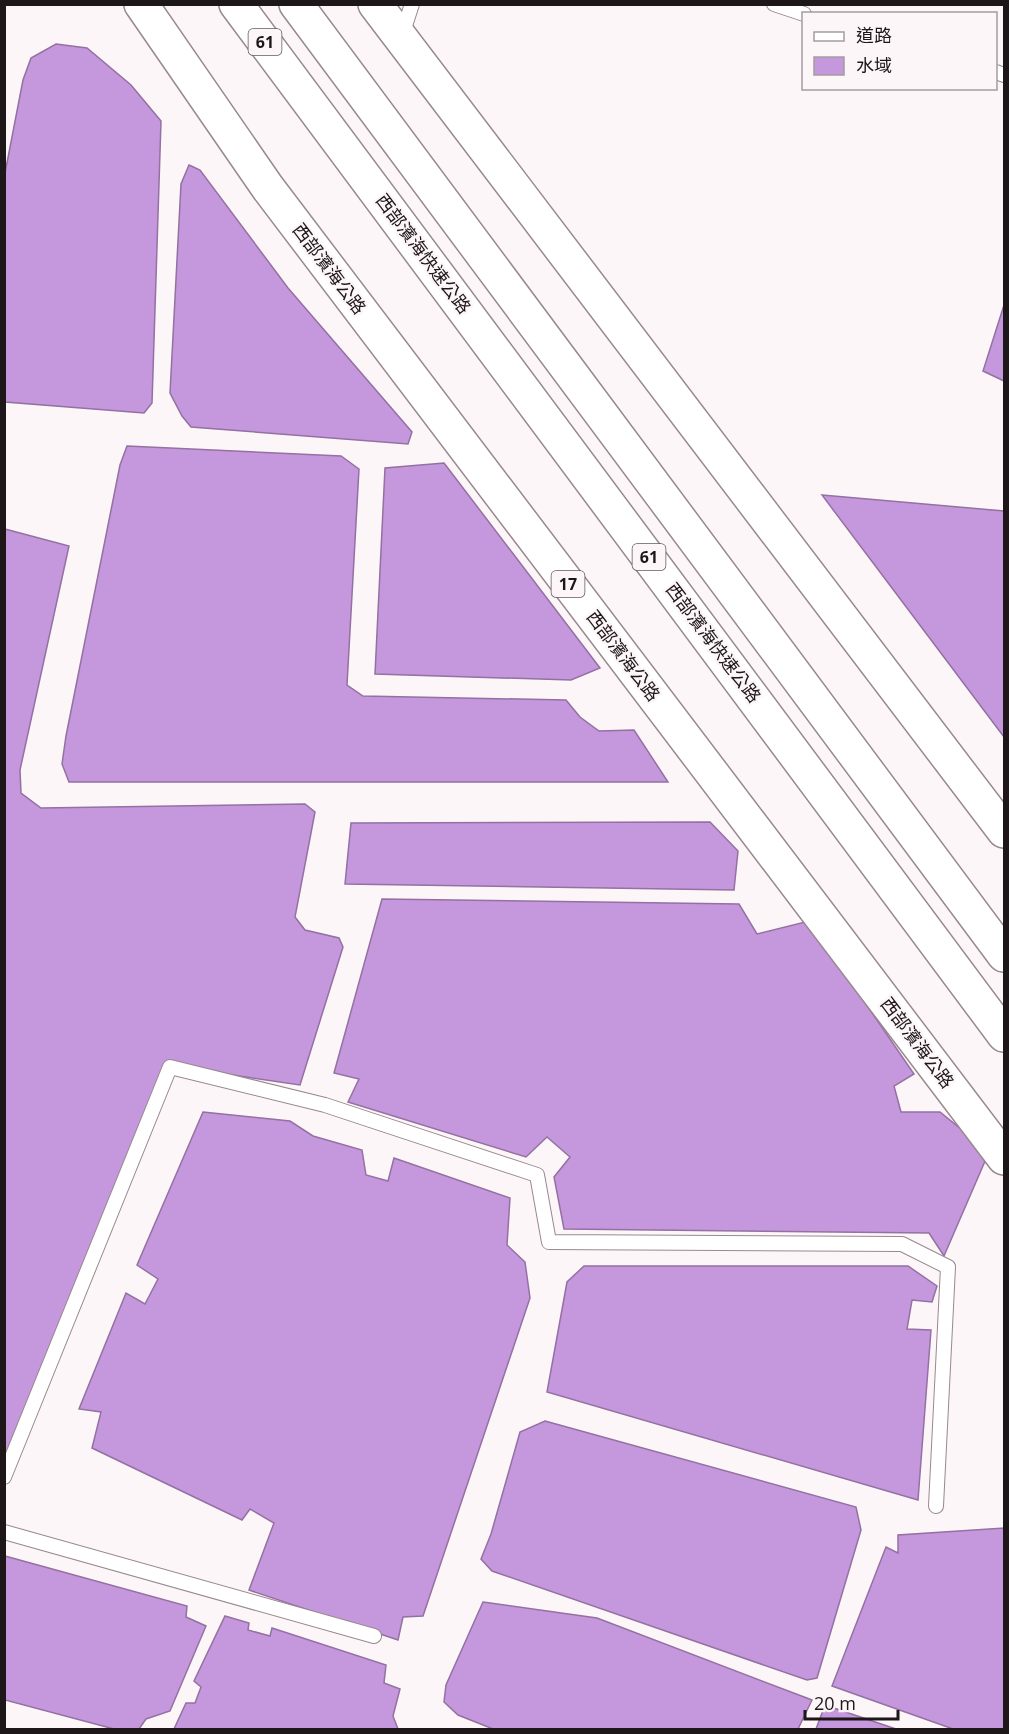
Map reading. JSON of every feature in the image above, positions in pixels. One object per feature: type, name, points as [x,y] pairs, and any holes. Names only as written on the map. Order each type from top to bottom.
[{"type":"main road","name":"西部濱海公路","points":[[141,4],[268,188],[1005,1158]]},
{"type":"main road","name":"西部濱海快速公路","points":[[236,4],[1005,1035]]},
{"type":"main road","name":"61","points":[[296,4],[1005,955]]},
{"type":"main road","points":[[375,4],[400,40],[1005,831]]},
{"type":"lane","points":[[400,40],[412,4]]},
{"type":"lane","points":[[774,4],[802,13]]},
{"type":"lane","points":[[4,1477],[170,1067],[325,1106],[537,1174],[549,1242],[902,1244],[948,1267],[936,1506]]},
{"type":"lane","points":[[4,1532],[374,1636]]},
{"type":"water","points":[[56,44],[87,48],[131,85],[161,121],[152,403],[144,413],[5,402],[5,173],[23,80],[31,58]]},
{"type":"water","points":[[189,165],[200,170],[288,288],[412,432],[408,444],[191,427],[182,416],[170,393],[181,184]]},
{"type":"water","points":[[1004,305],[1004,381],[983,371]]},
{"type":"water","points":[[127,446],[341,456],[359,469],[347,685],[363,696],[566,700],[580,717],[599,731],[634,730],[668,782],[69,782],[62,764],[66,736],[120,465]]},
{"type":"water","points":[[444,463],[600,668],[571,680],[375,674],[385,468]]},
{"type":"water","points":[[822,495],[1004,511],[1004,737]]},
{"type":"water","points":[[5,529],[69,546],[20,770],[21,793],[41,808],[305,804],[315,812],[295,917],[305,930],[339,938],[343,947],[300,1085],[176,1065],[5,1462]]},
{"type":"water","points":[[710,822],[738,851],[734,890],[345,884],[351,823]]},
{"type":"water","points":[[382,899],[739,904],[757,934],[809,921],[914,1074],[894,1086],[901,1112],[940,1112],[989,1152],[944,1256],[929,1233],[564,1229],[554,1177],[570,1157],[547,1137],[526,1157],[348,1102],[359,1079],[334,1073]]},
{"type":"water","points":[[203,1112],[290,1121],[313,1136],[362,1150],[366,1175],[388,1181],[394,1158],[510,1198],[507,1245],[525,1262],[530,1298],[423,1616],[403,1617],[398,1640],[249,1590],[274,1523],[250,1509],[242,1520],[92,1448],[101,1412],[79,1409],[126,1293],[145,1304],[158,1279],[137,1265]]},
{"type":"water","points":[[584,1266],[908,1266],[937,1286],[932,1302],[912,1300],[907,1329],[931,1330],[918,1500],[547,1392],[567,1282]]},
{"type":"water","points":[[545,1421],[856,1507],[861,1530],[817,1678],[807,1680],[492,1571],[481,1559],[491,1534],[520,1432]]},
{"type":"water","points":[[1004,1528],[1004,1729],[953,1729],[832,1686],[886,1547],[898,1553],[898,1535]]},
{"type":"water","points":[[5,1556],[187,1606],[186,1617],[206,1626],[170,1711],[146,1719],[139,1729],[114,1729],[5,1700]]},
{"type":"water","points":[[483,1602],[597,1618],[812,1700],[798,1729],[493,1729],[458,1715],[444,1702],[446,1685]]},
{"type":"water","points":[[225,1616],[249,1623],[248,1630],[270,1636],[272,1628],[386,1665],[384,1683],[400,1689],[393,1716],[398,1729],[174,1729],[186,1703],[195,1703],[201,1687],[194,1681]]},
{"type":"water","points":[[825,1705],[896,1729],[816,1729]]}]
